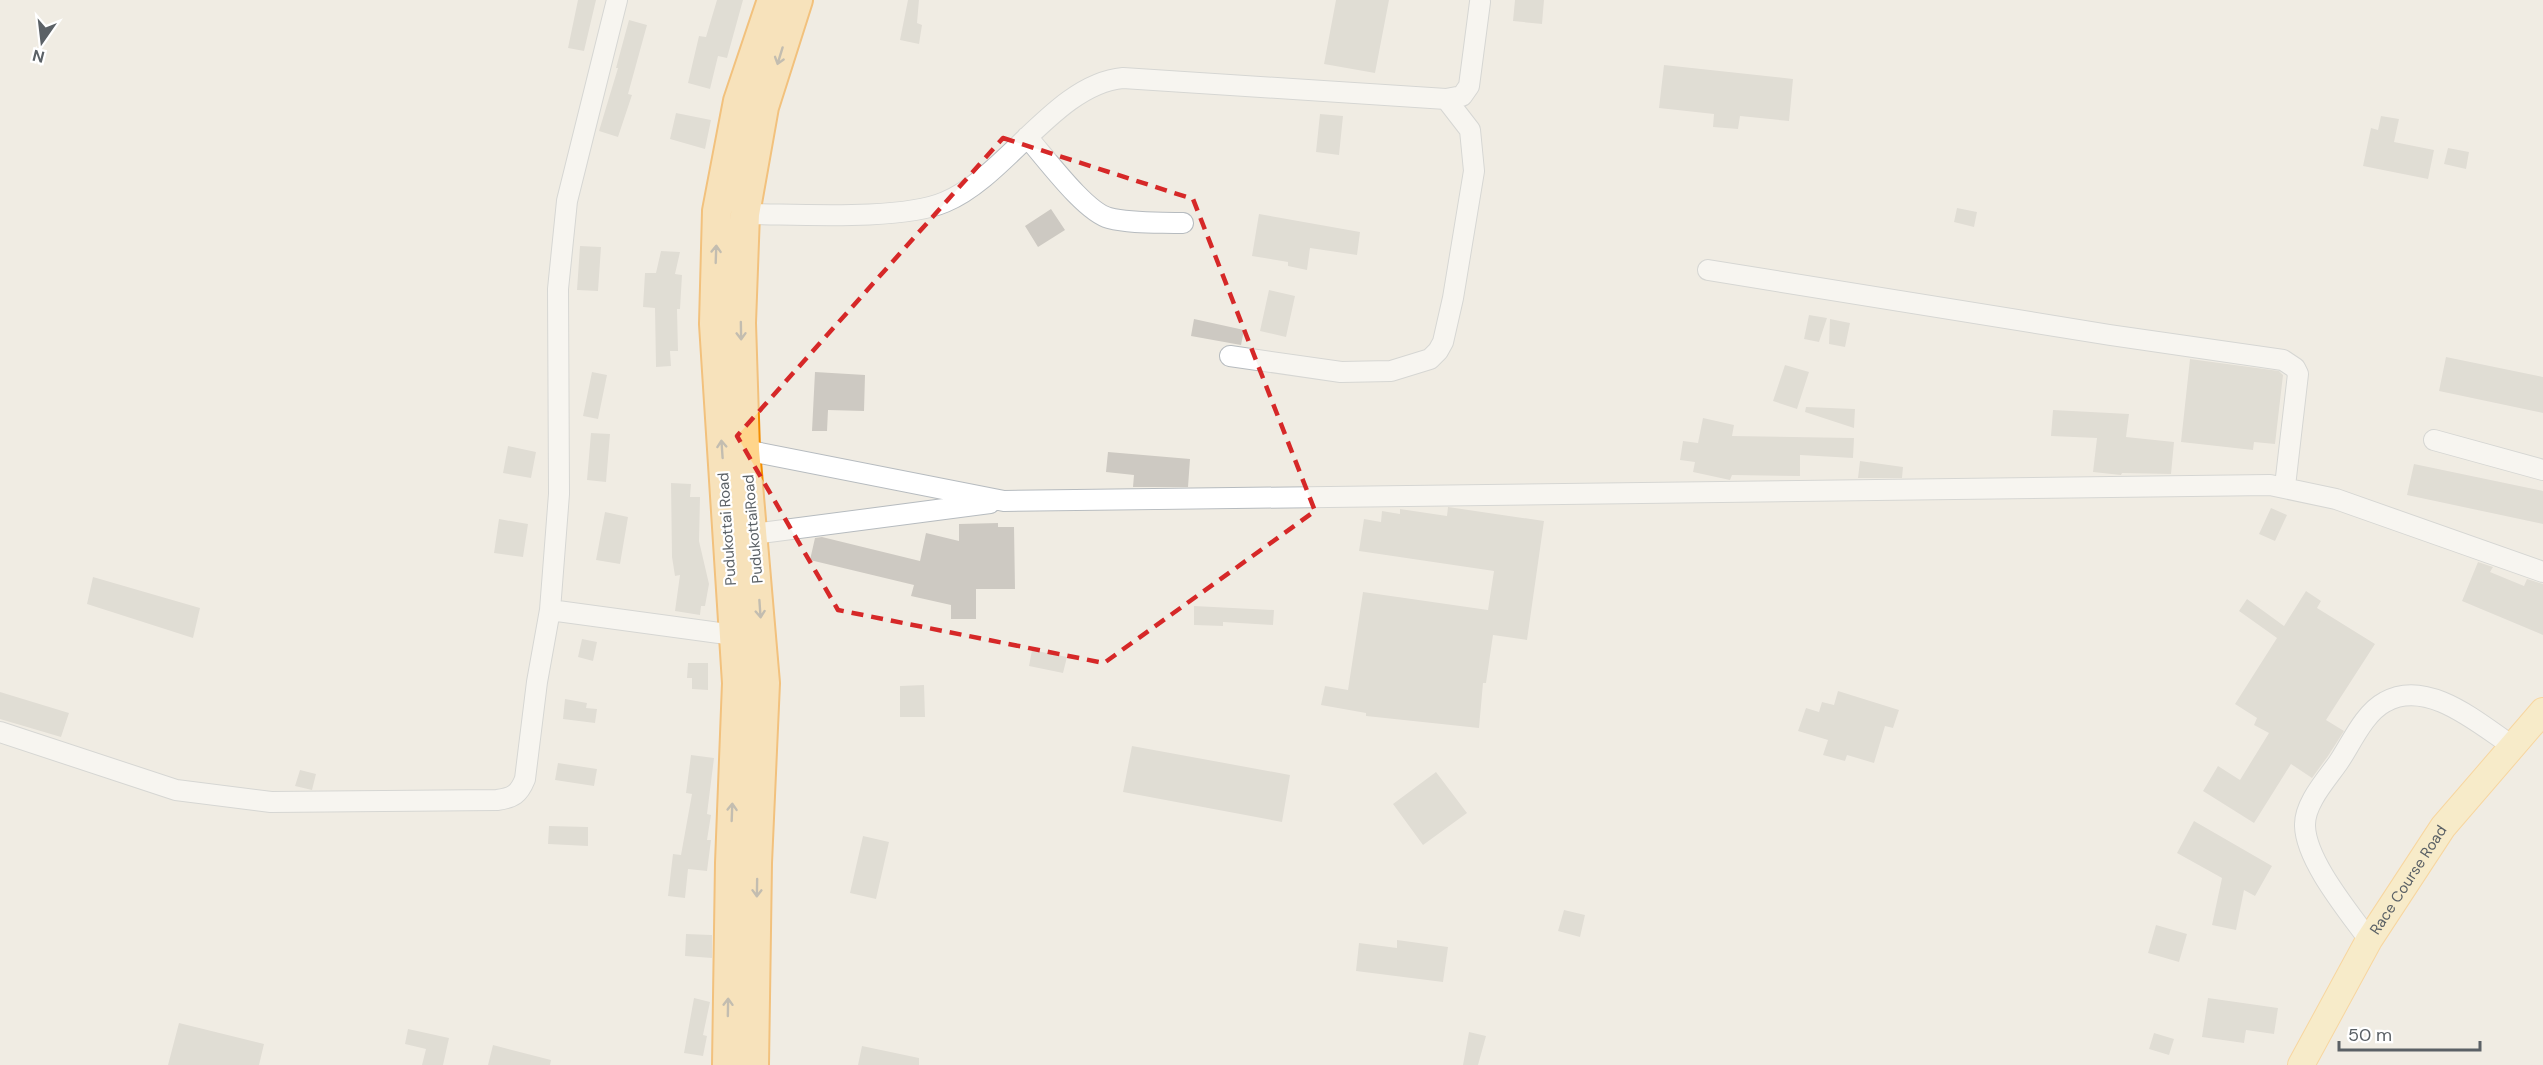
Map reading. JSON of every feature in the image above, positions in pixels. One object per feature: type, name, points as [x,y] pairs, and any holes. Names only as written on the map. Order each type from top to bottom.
[{"type":"highway","name":"Pudukottai Road","points":[[727,1065],[730,863],[737,683],[714,324],[717,211],[738,101],[772,0]]},
{"type":"highway","name":"PudukottaiRoad","points":[[754,1065],[757,863],[765,683],[745,450],[741,323],[745,214],[765,107],[798,0]]},
{"type":"main road","name":"Race Course Road","points":[[2301,1065],[2369,940],[2443,827],[2511,745],[2543,711]]},
{"type":"street","points":[[0,732],[176,790],[271,802],[511,798],[520,791],[525,779],[537,682],[550,610],[559,494],[558,289],[567,201],[617,0]]},
{"type":"street","points":[[745,214],[911,210],[945,202],[985,177],[1027,137],[1079,95],[1108,80],[1124,78],[1446,99],[1462,96],[1469,86],[1480,2]]},
{"type":"street","points":[[1230,356],[1341,372],[1391,371],[1430,359],[1438,351],[1443,342],[1453,298],[1474,171],[1470,130],[1446,99]]},
{"type":"street","points":[[1027,137],[1090,208],[1106,218],[1183,223]]},
{"type":"street","points":[[1708,270],[2110,335],[2283,360],[2295,368],[2298,374],[2285,486]]},
{"type":"street","points":[[2434,440],[2543,471]]},
{"type":"street","points":[[745,450],[1004,501]]},
{"type":"street","points":[[754,534],[1004,501],[2285,486],[2336,499],[2543,572]]},
{"type":"street","points":[[550,610],[734,635]]},
{"type":"street","points":[[2369,940],[2328,884],[2308,843],[2304,825],[2311,802],[2370,715],[2385,702],[2408,696],[2445,701],[2511,745]]},
{"type":"highlighted area","points":[[1003,138],[1193,199],[1315,511],[1104,663],[838,610],[737,436]]},
{"type":"building","points":[[578,0],[596,0],[584,51],[568,48]]},
{"type":"building","points":[[717,0],[743,0],[727,58],[718,56],[710,89],[688,83],[699,36],[706,37]]},
{"type":"building","points":[[908,0],[919,0],[917,23],[922,25],[919,44],[900,40]]},
{"type":"building","points":[[1336,0],[1389,0],[1375,73],[1324,64]]},
{"type":"building","points":[[1515,0],[1544,0],[1542,24],[1513,21]]},
{"type":"building","points":[[629,20],[647,25],[628,94],[632,95],[618,137],[599,131],[618,68],[616,68]]},
{"type":"building","points":[[1664,65],[1793,79],[1789,121],[1740,116],[1738,129],[1713,127],[1714,114],[1659,108]]},
{"type":"building","points":[[676,113],[711,120],[705,149],[670,139]]},
{"type":"building","points":[[1320,114],[1343,116],[1339,155],[1316,152]]},
{"type":"building","points":[[2381,116],[2399,119],[2394,142],[2434,150],[2428,179],[2363,166],[2371,128],[2378,130]]},
{"type":"building","points":[[2448,148],[2469,152],[2466,169],[2444,164]]},
{"type":"building","points":[[1957,208],[1977,212],[1974,227],[1954,222]]},
{"type":"building","points":[[1051,209],[1065,230],[1038,247],[1025,226]]},
{"type":"building","points":[[1259,214],[1360,232],[1357,255],[1310,248],[1307,270],[1288,266],[1288,262],[1252,256]]},
{"type":"building","points":[[580,246],[601,247],[598,291],[577,290]]},
{"type":"building","points":[[661,251],[680,252],[675,274],[682,275],[680,309],[677,309],[678,351],[670,351],[671,366],[656,367],[655,308],[643,307],[645,273],[656,273]]},
{"type":"building","points":[[1269,290],[1295,296],[1286,337],[1260,331]]},
{"type":"building","points":[[1809,315],[1827,318],[1819,342],[1804,339]]},
{"type":"building","points":[[1194,319],[1244,330],[1241,345],[1191,336]]},
{"type":"building","points":[[1830,319],[1850,323],[1845,347],[1829,344]]},
{"type":"building","points":[[2446,357],[2543,377],[2543,413],[2439,391]]},
{"type":"building","points":[[2190,359],[2279,371],[2283,375],[2275,444],[2254,442],[2253,450],[2181,442]]},
{"type":"building","points":[[1785,365],[1809,372],[1797,409],[1773,401]]},
{"type":"building","points":[[592,372],[607,375],[598,419],[583,416]]},
{"type":"building","points":[[815,372],[865,375],[864,411],[828,410],[827,431],[812,431]]},
{"type":"building","points":[[1806,407],[1855,409],[1854,428],[1805,412]]},
{"type":"building","points":[[2053,410],[2129,414],[2126,437],[2174,442],[2171,474],[2122,473],[2121,475],[2093,472],[2097,438],[2051,436]]},
{"type":"building","points":[[1703,418],[1734,425],[1732,436],[1854,438],[1853,458],[1800,455],[1800,476],[1732,475],[1730,480],[1693,472],[1695,462],[1680,460],[1683,441],[1698,443]]},
{"type":"building","points":[[591,433],[610,434],[606,482],[587,480]]},
{"type":"building","points":[[508,446],[536,452],[531,478],[503,473]]},
{"type":"building","points":[[1108,452],[1190,459],[1188,487],[1133,487],[1134,475],[1106,472]]},
{"type":"building","points":[[1860,461],[1903,467],[1902,478],[1858,478]]},
{"type":"building","points":[[2414,464],[2543,491],[2543,524],[2407,495]]},
{"type":"building","points":[[671,483],[691,484],[690,497],[700,497],[699,541],[709,584],[705,606],[701,606],[700,615],[675,611],[680,575],[675,576],[672,557]]},
{"type":"building","points":[[1448,507],[1544,521],[1527,640],[1493,635],[1486,683],[1483,683],[1479,728],[1366,716],[1366,713],[1321,705],[1325,686],[1348,690],[1363,592],[1488,610],[1494,571],[1359,551],[1364,519],[1381,522],[1382,511],[1400,514],[1400,509],[1447,516]]},
{"type":"building","points":[[2271,508],[2287,515],[2275,541],[2259,534]]},
{"type":"building","points":[[605,512],[628,517],[620,564],[596,560]]},
{"type":"building","points":[[499,519],[528,524],[523,557],[494,553]]},
{"type":"building","points":[[998,523],[998,527],[1014,527],[1015,589],[976,589],[976,619],[951,619],[951,605],[911,596],[914,585],[810,560],[815,538],[822,537],[920,561],[926,533],[959,541],[959,524]]},
{"type":"building","points":[[2478,562],[2493,567],[2490,572],[2524,586],[2527,579],[2543,584],[2543,635],[2462,601]]},
{"type":"building","points":[[93,577],[200,608],[193,638],[87,604]]},
{"type":"building","points":[[2306,591],[2321,601],[2317,608],[2375,644],[2326,720],[2344,731],[2328,756],[2312,778],[2291,764],[2254,823],[2203,791],[2218,766],[2240,780],[2269,733],[2254,725],[2257,718],[2235,704],[2277,638],[2239,611],[2247,599],[2284,626]]},
{"type":"building","points":[[1194,606],[1274,610],[1273,625],[1223,622],[1223,626],[1194,625]]},
{"type":"building","points":[[582,639],[597,642],[593,661],[578,657]]},
{"type":"building","points":[[1032,650],[1067,657],[1063,673],[1029,666]]},
{"type":"building","points":[[688,663],[708,663],[708,690],[692,689],[692,678],[687,678]]},
{"type":"building","points":[[924,685],[925,717],[900,717],[900,686]]},
{"type":"building","points":[[1838,691],[1899,710],[1893,728],[1885,726],[1874,763],[1847,755],[1845,761],[1823,755],[1828,740],[1798,731],[1806,708],[1819,712],[1822,702],[1834,705]]},
{"type":"building","points":[[0,692],[69,713],[61,737],[0,719]]},
{"type":"building","points":[[565,699],[587,703],[586,708],[597,709],[595,723],[563,719]]},
{"type":"building","points":[[1132,746],[1290,775],[1282,822],[1123,792]]},
{"type":"building","points":[[691,755],[714,758],[707,814],[711,815],[707,840],[711,840],[707,871],[688,869],[685,898],[668,896],[673,854],[681,855],[692,794],[686,793]]},
{"type":"building","points":[[558,763],[597,769],[594,786],[555,780]]},
{"type":"building","points":[[300,770],[316,774],[312,790],[295,786]]},
{"type":"building","points":[[1436,772],[1467,813],[1423,845],[1393,804]]},
{"type":"building","points":[[2194,821],[2272,866],[2255,896],[2244,890],[2236,930],[2212,925],[2222,878],[2177,853]]},
{"type":"building","points":[[549,826],[588,827],[588,846],[548,844]]},
{"type":"building","points":[[863,836],[889,842],[876,899],[850,893]]},
{"type":"building","points":[[1564,910],[1585,915],[1580,937],[1558,931]]},
{"type":"building","points":[[2156,925],[2187,934],[2179,962],[2148,953]]},
{"type":"building","points":[[686,934],[712,935],[712,958],[685,956]]},
{"type":"building","points":[[1397,940],[1448,947],[1443,982],[1356,971],[1359,943],[1397,948]]},
{"type":"building","points":[[694,998],[710,1002],[703,1035],[707,1036],[703,1056],[684,1053]]},
{"type":"building","points":[[2208,998],[2278,1008],[2274,1034],[2246,1030],[2244,1043],[2202,1037]]},
{"type":"building","points":[[179,1023],[264,1044],[259,1065],[168,1065]]},
{"type":"building","points":[[408,1029],[449,1038],[443,1065],[422,1065],[426,1049],[405,1044]]},
{"type":"building","points":[[1469,1032],[1486,1036],[1478,1065],[1463,1065]]},
{"type":"building","points":[[2154,1033],[2174,1039],[2169,1055],[2149,1049]]},
{"type":"building","points":[[493,1045],[551,1060],[550,1065],[488,1065]]},
{"type":"building","points":[[862,1046],[919,1058],[919,1065],[858,1065]]}]
